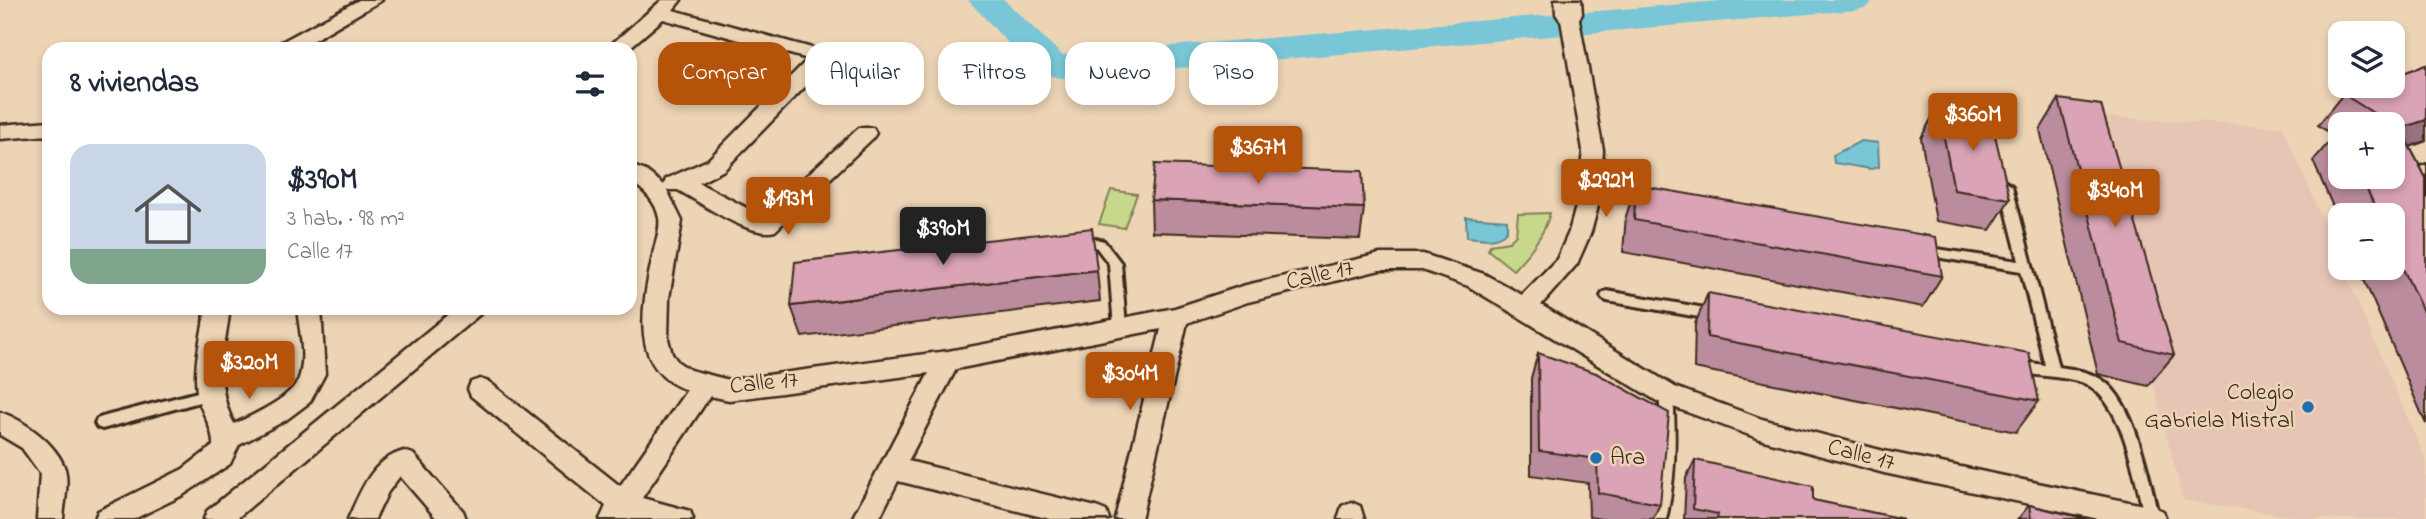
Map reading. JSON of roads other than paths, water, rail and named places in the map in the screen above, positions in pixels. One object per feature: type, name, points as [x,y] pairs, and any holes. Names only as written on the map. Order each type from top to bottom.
[{"type":"street","points":[[296,42],[373,0]]},
{"type":"street","points":[[624,42],[667,6],[805,51]]},
{"type":"street","points":[[1525,307],[1566,264],[1580,232],[1589,199],[1593,150],[1569,7]]},
{"type":"street","points":[[669,186],[716,165],[805,74]]},
{"type":"street","points":[[0,132],[42,129]]},
{"type":"street","points":[[637,175],[760,225],[767,225],[866,133]]},
{"type":"street","name":"Calle 17","points":[[669,186],[671,221],[653,322],[657,345],[668,369],[703,386],[729,390],[948,361],[1176,317],[1246,294],[1380,262],[1423,262],[1476,280],[1666,394],[1760,429],[1884,462],[2153,519]]},
{"type":"street","points":[[108,519],[214,464],[222,456],[227,439],[209,394],[217,315]]},
{"type":"street","points":[[227,439],[293,403],[307,387],[313,375],[309,315]]},
{"type":"street","points":[[217,519],[464,315]]},
{"type":"street","points":[[1128,519],[1176,317]]},
{"type":"street","points":[[865,519],[948,361]]},
{"type":"street","points":[[619,512],[703,386]]},
{"type":"street","points":[[480,389],[619,512],[680,519]]},
{"type":"street","points":[[0,422],[31,441],[53,471],[50,519]]},
{"type":"street","points":[[361,519],[388,470],[397,463],[404,462],[453,519]]},
{"type":"street","points":[[891,468],[1096,519]]},
{"type":"lane","points":[[2426,169],[2417,172],[2426,192]]},
{"type":"lane","points":[[2002,173],[2053,373]]},
{"type":"lane","points":[[1061,240],[1074,238],[1100,244],[1115,263],[1120,328]]},
{"type":"lane","points":[[1916,250],[2026,267]]},
{"type":"lane","points":[[1607,296],[1729,317]]},
{"type":"lane","points":[[1998,363],[2085,378],[2103,387],[2123,419],[2153,519]]},
{"type":"lane","points":[[102,423],[209,394]]},
{"type":"lane","points":[[1659,519],[1664,499],[1670,433],[1666,394]]},
{"type":"water","points":[[1861,141],[1878,143],[1879,167],[1871,169],[1834,163],[1833,155]]},
{"type":"water","points":[[1466,217],[1507,220],[1507,230],[1494,238],[1467,237]]},
{"type":"waterway","points":[[985,0],[1047,63],[1061,67],[1856,0]]},
{"type":"place","name":"Colegio Gabriela Mistral","points":[[2308,407]]},
{"type":"place","name":"Ara","points":[[1596,458]]}]
